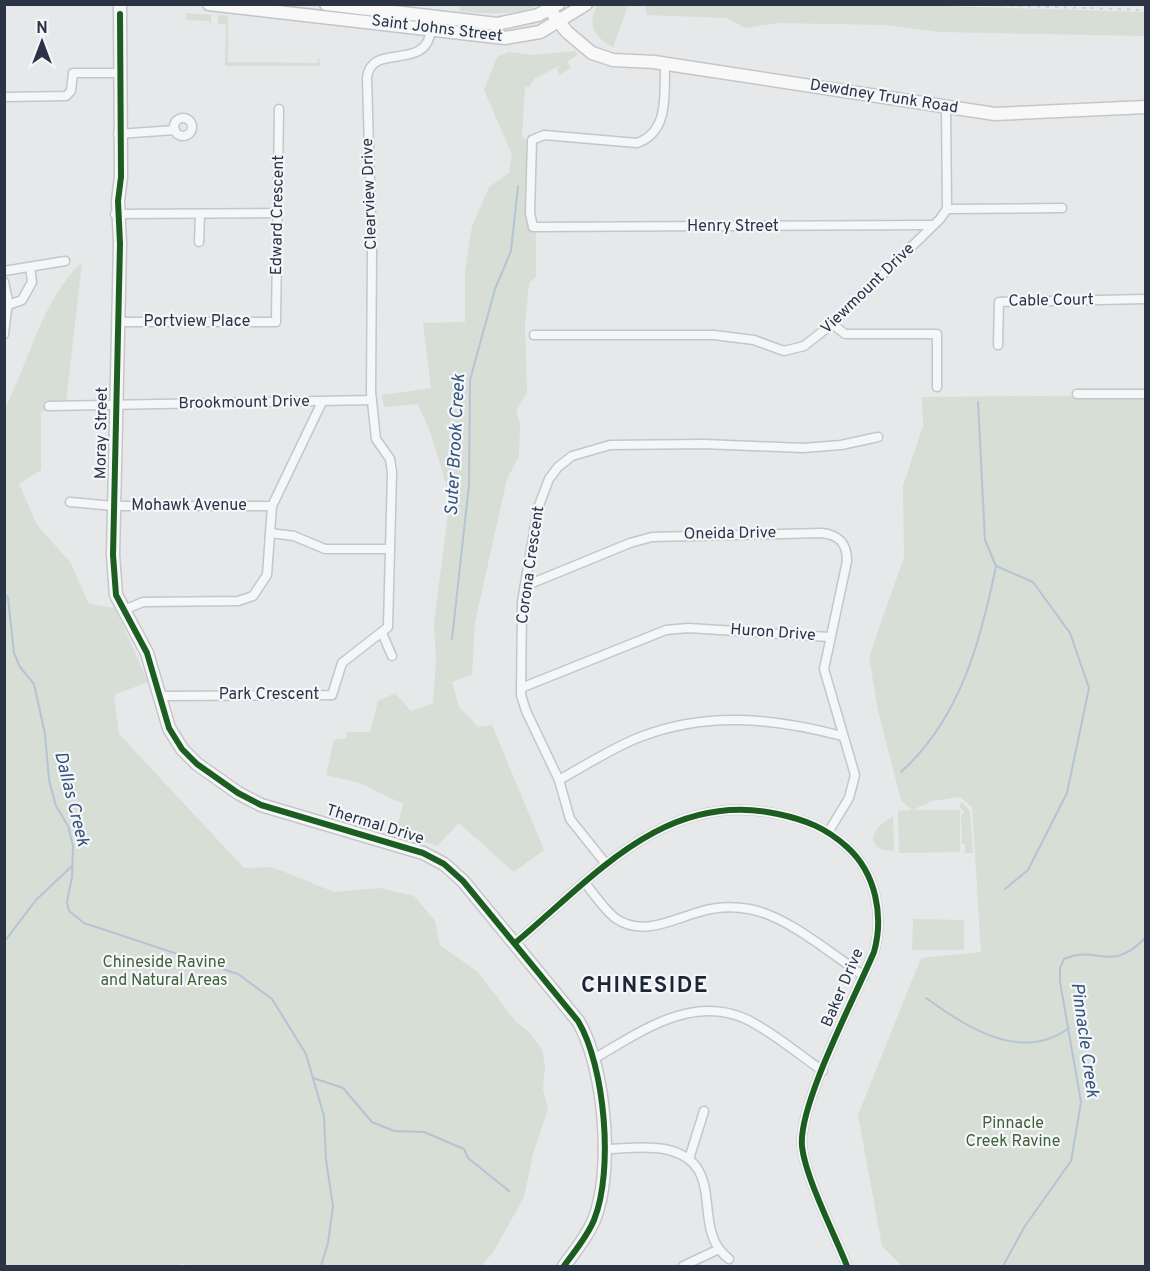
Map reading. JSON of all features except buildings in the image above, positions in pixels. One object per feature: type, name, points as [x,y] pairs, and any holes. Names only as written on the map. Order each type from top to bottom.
[{"type":"street","name":"Moray Street","points":[[120,4],[120,134],[116,214],[120,244],[113,582],[116,595],[124,610]]},
{"type":"street","name":"Saint Johns Street","points":[[209,4],[330,8],[497,24],[520,21],[555,7]]},
{"type":"street","points":[[562,21],[579,4]]},
{"type":"street","name":"Saint Johns Street","points":[[330,8],[431,30],[515,38],[540,32],[562,21],[586,4]]},
{"type":"street","name":"Dewdney Trunk Road","points":[[555,7],[562,21],[595,45],[624,58],[995,114],[1146,107]]},
{"type":"street","name":"Clearview Drive","points":[[372,400],[368,74],[371,65],[376,61],[411,54],[424,47],[429,40],[431,30]]},
{"type":"street","name":"Henry Street","points":[[665,64],[661,121],[652,135],[644,141],[637,143],[544,135],[532,140],[530,213],[533,227],[933,225]]},
{"type":"street","points":[[5,97],[66,96],[71,91],[74,73],[119,69]]},
{"type":"street","points":[[946,107],[947,208],[1062,208]]},
{"type":"street","name":"Edward Crescent","points":[[276,322],[279,109]]},
{"type":"street","points":[[120,134],[175,130]]},
{"type":"street","name":"Viewmount Drive","points":[[534,335],[714,335],[754,340],[784,351],[804,346],[832,324],[933,225],[947,208]]},
{"type":"street","points":[[116,214],[278,213]]},
{"type":"street","points":[[199,242],[200,214]]},
{"type":"street","points":[[4,271],[64,261]]},
{"type":"street","points":[[8,305],[22,300],[32,282],[30,267]]},
{"type":"street","points":[[4,282],[8,305],[4,334]]},
{"type":"street","name":"Cable Court","points":[[998,345],[999,302],[1146,299]]},
{"type":"street","name":"Portview Place","points":[[118,322],[276,322]]},
{"type":"street","points":[[832,324],[845,334],[937,334],[937,387]]},
{"type":"street","points":[[1077,394],[1146,394]]},
{"type":"street","points":[[372,400],[376,439],[388,455],[392,466],[389,624],[382,633],[392,656]]},
{"type":"street","name":"Brookmount Drive","points":[[49,406],[372,400]]},
{"type":"street","points":[[124,610],[143,602],[231,602],[249,598],[262,586],[269,568],[272,506],[322,402]]},
{"type":"street","name":"Corona Crescent","points":[[606,864],[570,819],[559,780],[526,711],[521,688],[521,614],[538,508],[545,485],[558,467],[582,451],[610,445],[704,444],[802,448],[841,445],[878,437]]},
{"type":"street","name":"Mohawk Avenue","points":[[70,502],[114,506],[272,506]]},
{"type":"street","name":"Oneida Drive","points":[[525,586],[630,543],[652,537],[822,532],[840,538],[846,546],[847,556],[829,637]]},
{"type":"street","points":[[270,533],[294,536],[325,549],[390,549]]},
{"type":"street","name":"Thermal Drive","points":[[124,610],[147,653],[166,721],[176,741],[189,756],[215,778],[271,809],[430,856],[457,875],[578,1021],[595,1058],[601,1087],[602,1188],[594,1219],[564,1266]]},
{"type":"street","name":"Huron Drive","points":[[521,688],[666,630],[688,628],[829,637],[824,669],[855,775],[849,798],[829,831]]},
{"type":"street","name":"Park Crescent","points":[[159,696],[332,695],[342,663],[382,633]]},
{"type":"street","points":[[559,780],[638,738],[693,723],[767,720],[842,736]]},
{"type":"street","name":"Baker Drive","points":[[515,943],[606,864],[660,828],[683,819],[718,811],[758,810],[792,817],[829,831],[858,860],[875,894],[878,934],[864,976],[805,1115],[802,1146],[807,1165],[847,1266]]},
{"type":"street","points":[[585,883],[616,918],[638,927],[657,926],[715,908],[739,908],[762,912],[783,922],[864,976]]},
{"type":"street","points":[[595,1058],[669,1018],[708,1011],[747,1020],[823,1071]]},
{"type":"street","points":[[688,1159],[704,1111]]},
{"type":"street","points":[[603,1149],[662,1148],[688,1159],[705,1185],[711,1235],[717,1250],[729,1259]]},
{"type":"street","points":[[683,1266],[717,1250]]},
{"type":"green space","points":[[540,4],[530,9],[501,13],[460,11],[459,5]]},
{"type":"green space","points":[[871,4],[1145,12],[1145,36],[939,32],[886,25],[778,23],[745,28],[727,18],[647,15],[645,5]]},
{"type":"green space","points":[[597,5],[628,5],[613,47],[601,39],[594,30],[593,19]]},
{"type":"green space","points":[[186,13],[211,15],[211,25],[209,21],[186,20]]},
{"type":"green space","points":[[218,15],[228,16],[228,62],[317,63],[319,57],[320,66],[225,66],[226,24],[218,24]]},
{"type":"green space","points":[[575,51],[578,54],[567,62],[571,68],[560,75],[557,70],[561,65],[534,79],[529,87],[525,87],[522,136],[526,140],[529,227],[536,233],[536,277],[529,283],[525,325],[527,392],[516,411],[520,423],[519,456],[507,479],[475,622],[472,674],[452,682],[459,707],[478,727],[492,725],[544,850],[514,872],[459,823],[437,846],[396,832],[403,804],[360,783],[326,775],[334,740],[347,738],[346,732],[370,732],[378,701],[395,693],[411,711],[433,703],[436,660],[434,623],[450,498],[431,434],[418,404],[384,407],[382,395],[431,388],[423,323],[465,322],[465,271],[472,226],[489,187],[509,173],[512,155],[484,90],[497,57],[508,52],[535,55]]},
{"type":"green space","name":"Chineside Ravine and Natural Areas","points":[[82,262],[66,403],[48,403],[48,411],[41,411],[41,470],[19,484],[37,525],[70,562],[89,604],[115,608],[148,682],[114,695],[119,734],[244,868],[272,867],[334,892],[380,888],[414,896],[435,921],[440,945],[478,972],[516,1022],[530,1033],[542,1049],[545,1067],[543,1089],[548,1110],[534,1150],[524,1197],[494,1251],[481,1266],[188,1266],[180,1263],[178,1266],[5,1266],[5,408],[46,313],[68,278]]},
{"type":"green space","name":"Pinnacle Creek Ravine","points":[[1139,395],[1146,404],[1145,1266],[902,1266],[882,1246],[858,1115],[921,958],[981,952],[972,807],[960,797],[932,801],[912,810],[901,800],[878,711],[869,657],[904,557],[903,486],[923,426],[922,397]]},
{"type":"green space","points":[[962,802],[970,811],[973,853],[965,853],[965,844],[962,844],[961,814],[965,814],[959,805]]},
{"type":"green space","points":[[960,810],[960,852],[899,853],[898,811]]},
{"type":"green space","points":[[893,816],[894,851],[877,846],[873,840],[878,827]]},
{"type":"green space","points":[[913,919],[964,920],[964,950],[912,950]]},
{"type":"waterway","name":"Suter Brook Creek","points":[[452,639],[469,485],[470,380],[495,289],[511,251],[518,186]]},
{"type":"waterway","points":[[978,402],[985,540],[996,566],[1033,582],[1070,633],[1089,688],[1067,793],[1028,870],[1005,889]]},
{"type":"waterway","points":[[901,772],[939,728],[965,677],[983,622],[996,566]]},
{"type":"waterway","name":"Dallas Creek","points":[[4,593],[8,598],[14,653],[20,667],[34,684],[45,734],[49,780],[56,806],[68,826],[73,846],[72,877],[67,902],[69,911],[84,923],[238,974],[272,999],[306,1054],[324,1116],[326,1160],[333,1206],[328,1243],[321,1266]]},
{"type":"waterway","points":[[4,942],[36,900],[72,866]]},
{"type":"waterway","name":"Pinnacle Creek","points":[[1003,1266],[1025,1226],[1071,1161],[1081,1102],[1060,982],[1060,968],[1064,959],[1076,955],[1113,957],[1123,954],[1146,937]]},
{"type":"waterway","points":[[926,998],[977,1030],[1014,1042],[1032,1042],[1051,1038],[1069,1028]]},
{"type":"waterway","points":[[313,1078],[343,1088],[372,1122],[394,1131],[424,1132],[464,1149],[468,1158],[509,1191]]},
{"type":"railway","points":[[956,4],[1146,10]]},
{"type":"cycle path","points":[[120,14],[121,177],[118,201],[120,244],[113,555],[116,595],[147,653],[169,728],[182,749],[197,764],[238,793],[261,805],[423,853],[444,864],[463,881],[578,1021],[595,1064],[600,1091],[604,1119],[604,1175],[594,1220],[564,1266]]},
{"type":"cycle path","points":[[515,943],[603,867],[633,845],[666,827],[700,814],[737,810],[778,814],[815,826],[847,847],[865,869],[871,882],[877,910],[877,938],[874,952],[818,1078],[803,1128],[802,1146],[814,1189],[847,1266]]},
{"type":"district","name":"CHINESIDE","points":[[645,986]]}]
